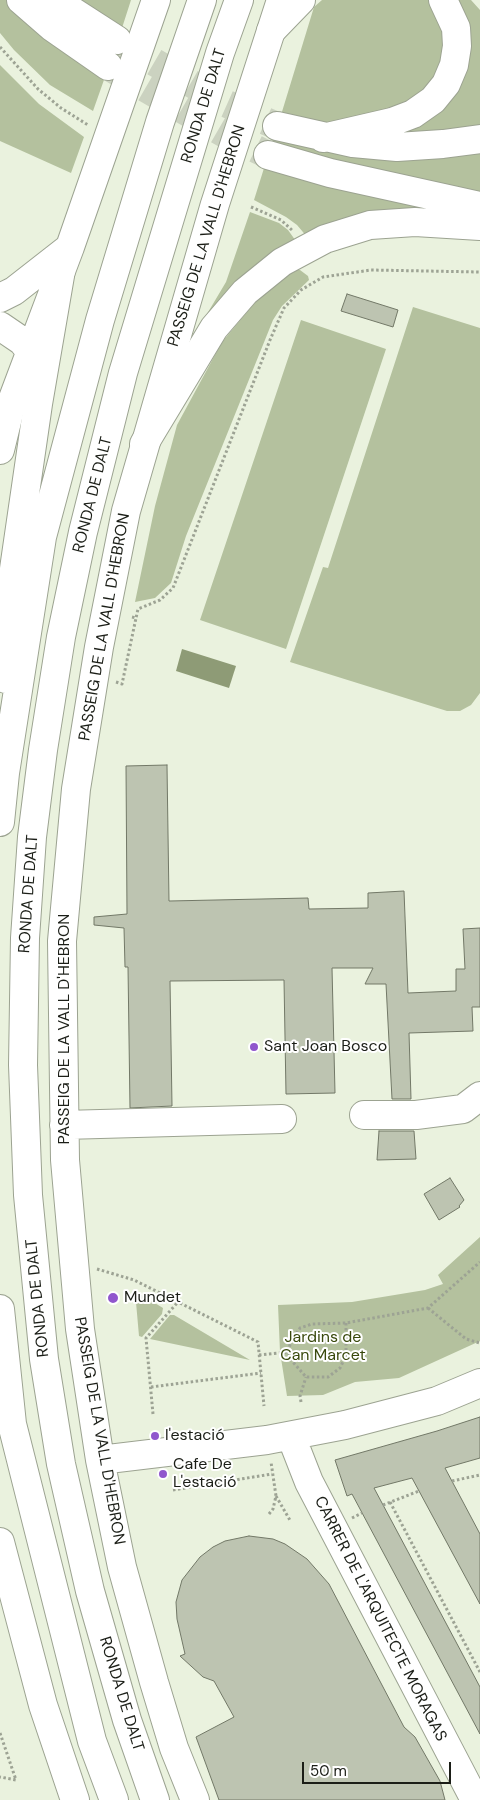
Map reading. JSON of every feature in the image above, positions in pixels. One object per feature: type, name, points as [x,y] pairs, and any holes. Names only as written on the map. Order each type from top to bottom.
[{"type":"main road","points":[[21,0],[52,27],[108,66]]},
{"type":"main road","points":[[55,0],[117,40]]},
{"type":"main road","points":[[0,450],[12,401],[65,258],[156,0]]},
{"type":"main road","points":[[0,822],[42,537],[100,320],[160,122],[202,0]]},
{"type":"main road","name":"RONDA DE DALT","points":[[155,1800],[127,1720],[90,1591],[61,1464],[44,1359],[28,1195],[23,1085],[25,938],[32,837],[42,750],[61,637],[83,532],[123,373],[220,53],[240,0]]},
{"type":"main road","name":"PASSEIG DE LA VALL D'HEBRON","points":[[195,1800],[174,1748],[154,1682],[122,1567],[100,1460],[80,1329],[65,1160],[62,941],[76,789],[99,647],[126,511],[144,444],[216,204],[281,0]]},
{"type":"main road","points":[[271,31],[301,0]]},
{"type":"main road","points":[[323,138],[392,122],[413,114],[433,100],[446,84],[454,64],[457,46],[456,28],[443,0]]},
{"type":"main road","points":[[277,126],[323,138],[397,147],[480,139]]},
{"type":"main road","points":[[268,155],[330,173],[480,206]]},
{"type":"main road","points":[[144,444],[214,328],[245,292],[282,262],[324,239],[370,225],[416,222],[480,226]]},
{"type":"main road","points":[[0,298],[65,258]]},
{"type":"main road","points":[[4,786],[7,617],[38,404],[65,258]]},
{"type":"main road","points":[[0,326],[22,341],[30,351]]},
{"type":"main road","points":[[364,1115],[416,1114],[463,1109],[480,1096]]},
{"type":"main road","points":[[64,1125],[282,1119]]},
{"type":"main road","points":[[0,1309],[12,1424],[92,1741],[114,1800]]},
{"type":"main road","points":[[100,1460],[290,1436],[345,1425],[437,1401],[480,1383]]},
{"type":"main road","name":"CARRER DE L'ARQUITECTE MORAGAS","points":[[290,1436],[309,1482],[475,1800]]},
{"type":"main road","points":[[0,1542],[44,1705],[76,1800]]},
{"type":"path","points":[[0,47],[38,89],[61,108],[88,125]]},
{"type":"path","points":[[251,207],[281,220],[297,235]]},
{"type":"path","points":[[122,684],[134,618],[138,609],[160,600],[173,588],[201,511],[284,308],[301,290],[323,277],[370,270],[480,272]]},
{"type":"path","points":[[346,1323],[346,1355],[340,1368],[328,1377],[306,1377],[292,1362],[288,1352],[295,1333],[306,1325],[346,1323],[428,1308],[480,1262]]},
{"type":"path","points":[[88,1266],[134,1280],[258,1342],[264,1406]]},
{"type":"path","points":[[153,1414],[146,1338],[178,1302]]},
{"type":"path","points":[[428,1308],[466,1339],[480,1343]]},
{"type":"path","points":[[259,1355],[288,1352]]},
{"type":"path","points":[[151,1387],[260,1373]]},
{"type":"path","points":[[301,1402],[300,1396],[306,1377]]},
{"type":"path","points":[[270,1454],[276,1496],[291,1522]]},
{"type":"path","points":[[173,1490],[272,1474]]},
{"type":"path","points":[[452,1481],[480,1475]]},
{"type":"path","points":[[383,1505],[419,1491]]},
{"type":"path","points":[[268,1514],[273,1509],[276,1496]]},
{"type":"path","points":[[390,1502],[480,1672]]},
{"type":"path","points":[[352,1519],[362,1513]]},
{"type":"path","points":[[0,1733],[16,1780],[0,1777]]},
{"type":"green space","points":[[0,0],[6,0],[26,20],[105,77],[93,111],[50,85],[14,50],[0,33]]},
{"type":"green space","points":[[78,0],[131,0],[122,28]]},
{"type":"green space","points":[[322,0],[437,0],[447,59],[416,103],[345,123],[320,122],[281,115],[314,7]]},
{"type":"green space","points":[[453,0],[471,0],[480,10],[480,127],[412,134],[378,131],[435,105]]},
{"type":"green space","points":[[0,65],[39,104],[84,137],[71,173],[0,141]]},
{"type":"green space","points":[[274,135],[480,149],[480,194],[341,165],[272,144]]},
{"type":"green space","points":[[265,165],[454,211],[308,238],[297,225],[286,217],[254,200]]},
{"type":"green space","points":[[250,212],[279,223],[288,230],[298,244],[201,324],[226,282]]},
{"type":"green space","points":[[295,270],[300,270],[308,276],[309,280],[282,306],[273,320],[186,536],[171,583],[155,598],[135,602],[155,506],[177,425],[222,342],[257,300]]},
{"type":"green space","points":[[413,307],[480,328],[480,693],[471,705],[460,711],[447,711],[290,662],[323,567],[328,568]]},
{"type":"green space","points":[[301,320],[386,349],[286,649],[200,620]]},
{"type":"green space","name":"Jardins de Can Marcet","points":[[480,1237],[480,1341],[399,1378],[355,1382],[323,1395],[287,1396],[280,1352],[278,1305],[352,1302],[425,1290],[443,1284],[438,1275]]},
{"type":"green space","points":[[135,1291],[163,1308],[162,1314],[142,1337],[139,1336]]},
{"type":"green space","points":[[170,1315],[174,1315],[250,1360],[150,1339]]},
{"type":"shaded area","points":[[182,649],[236,666],[229,688],[176,671]]},
{"type":"building","points":[[347,294],[398,310],[393,327],[341,311]]},
{"type":"building","points":[[167,765],[169,901],[308,898],[309,909],[368,908],[368,893],[404,891],[408,993],[456,991],[456,969],[465,969],[463,929],[480,928],[480,1007],[472,1007],[473,1031],[409,1033],[411,1099],[392,1099],[386,984],[365,984],[373,968],[332,968],[335,1093],[286,1094],[284,980],[170,981],[172,1106],[130,1108],[128,967],[125,967],[124,928],[94,925],[94,917],[127,914],[126,766]]},
{"type":"building","points":[[379,1131],[414,1131],[416,1159],[377,1160]]},
{"type":"building","points":[[450,1178],[464,1200],[460,1207],[439,1220],[424,1194]]},
{"type":"building","points":[[480,1417],[480,1458],[445,1468],[480,1534],[480,1604],[412,1478],[374,1488],[480,1687],[480,1734],[352,1494],[347,1496],[335,1460]]},
{"type":"building","points":[[249,1536],[273,1539],[285,1544],[307,1559],[329,1584],[404,1727],[415,1737],[440,1781],[445,1800],[219,1800],[196,1737],[234,1717],[214,1681],[203,1677],[180,1656],[185,1654],[177,1619],[176,1602],[182,1580],[200,1557],[225,1541]]},
{"type":"tunnel","points":[[118,41],[225,103],[277,126]]},
{"type":"tunnel","points":[[109,67],[223,133],[268,155]]},
{"type":"place","name":"Sant Joan Bosco","points":[[254,1047]]},
{"type":"place","name":"Mundet","points":[[113,1298]]},
{"type":"place","name":"l'estació","points":[[155,1436]]},
{"type":"place","name":"Cafe De L'estació","points":[[163,1474]]}]
